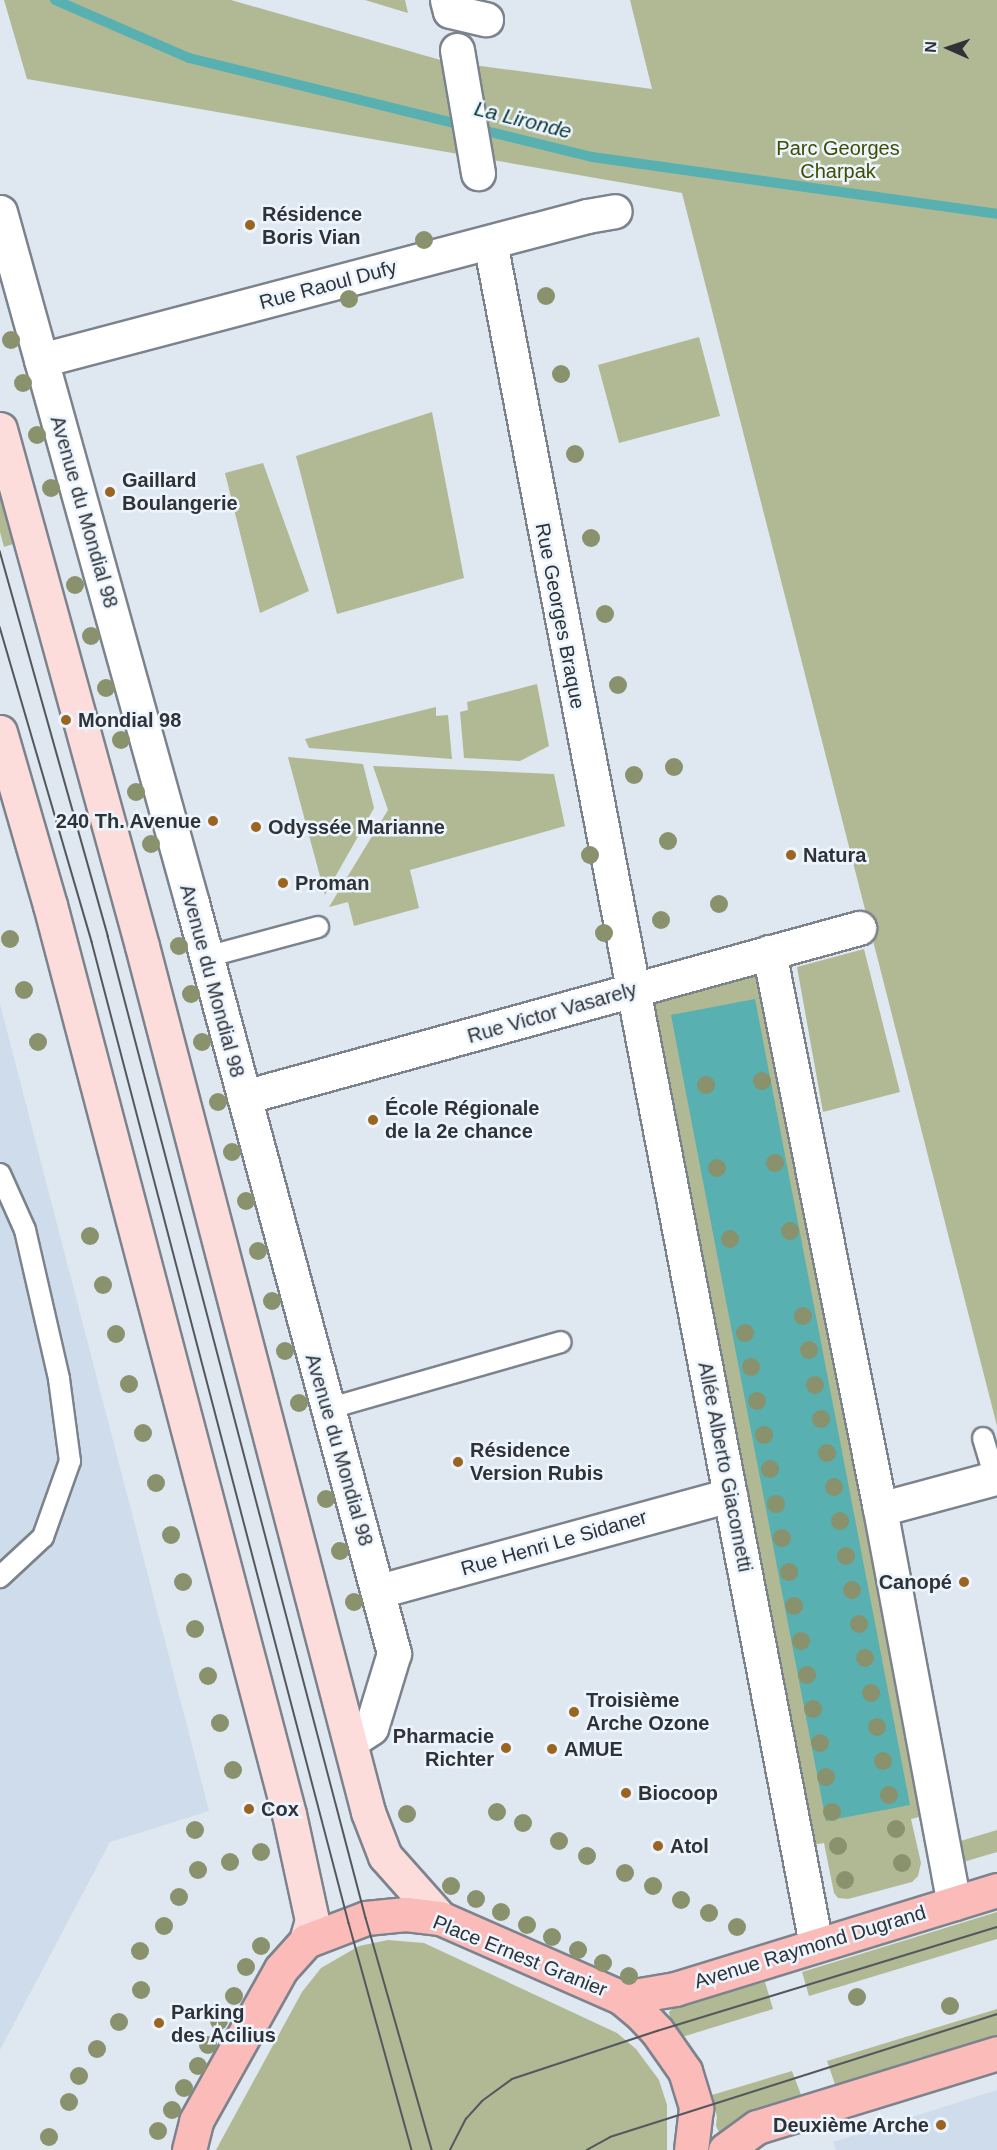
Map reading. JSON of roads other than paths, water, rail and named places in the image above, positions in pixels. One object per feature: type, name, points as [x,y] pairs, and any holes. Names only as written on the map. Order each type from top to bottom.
[{"type":"main road","points":[[0,429],[142,946],[368,1812],[385,1856],[440,1918]]},
{"type":"main road","points":[[0,732],[50,905],[289,1814],[312,1920],[306,1941]]},
{"type":"main road","name":"Avenue Raymond Dugrand","points":[[622,1998],[675,1989],[997,1890]]},
{"type":"main road","name":"Place Ernest Granier","points":[[166,2150],[192,2136],[281,1969],[306,1941],[366,1918],[406,1914],[440,1918],[622,1998],[657,2031],[685,2072],[696,2108],[691,2150]]},
{"type":"main road","points":[[725,2150],[757,2127],[997,2053]]},
{"type":"street","points":[[447,0],[450,11],[486,18]]},
{"type":"street","points":[[457,50],[478,173]]},
{"type":"street","name":"Rue Raoul Dufy","points":[[41,360],[615,211]]},
{"type":"street","name":"Avenue du Mondial 98","points":[[0,212],[206,957],[394,1653],[371,1728],[351,1741]]},
{"type":"street","name":"Rue Georges Braque","points":[[490,242],[634,989]]},
{"type":"street","name":"Rue Victor Vasarely","points":[[244,1097],[590,1004],[634,989],[859,928]]},
{"type":"street","points":[[769,952],[880,1509],[954,1903]]},
{"type":"street","name":"Allée Alberto Giacometti","points":[[634,989],[816,1945]]},
{"type":"street","points":[[880,1509],[995,1478]]},
{"type":"street","name":"Rue Henri Le Sidaner","points":[[379,1591],[730,1495]]},
{"type":"lane","points":[[206,957],[318,927]]},
{"type":"lane","points":[[0,1174],[25,1230],[59,1379],[70,1461],[43,1537],[0,1577]]},
{"type":"lane","points":[[327,1409],[561,1342]]},
{"type":"lane","points":[[983,1438],[995,1478]]},
{"type":"water","points":[[755,999],[910,1805],[826,1821],[671,1015]]},
{"type":"waterway","name":"La Lironde","points":[[55,0],[189,58],[592,157],[997,214]]},
{"type":"tram line","points":[[0,551],[108,936],[366,1918],[432,2150]]},
{"type":"tram line","points":[[0,627],[92,942],[349,1923],[412,2150]]},
{"type":"tram line","points":[[450,2150],[466,2119],[482,2101],[512,2079],[657,2031],[997,1927]]},
{"type":"tram line","points":[[587,2150],[610,2137],[997,2014]]},
{"type":"place","name":"Résidence Boris Vian","points":[[250,225]]},
{"type":"place","name":"Gaillard Boulangerie","points":[[110,492]]},
{"type":"place","name":"Mondial 98","points":[[66,720]]},
{"type":"place","name":"240 Th. Avenue","points":[[213,821]]},
{"type":"place","name":"Odyssée Marianne","points":[[256,827]]},
{"type":"place","name":"Natura","points":[[791,855]]},
{"type":"place","name":"Proman","points":[[283,883]]},
{"type":"place","name":"École Régionale de la 2e chance","points":[[373,1120]]},
{"type":"place","name":"Résidence Version Rubis","points":[[458,1462]]},
{"type":"place","name":"Canopé","points":[[964,1582]]},
{"type":"place","name":"Troisième Arche Ozone","points":[[574,1712]]},
{"type":"place","name":"Pharmacie Richter","points":[[506,1748]]},
{"type":"place","name":"AMUE","points":[[552,1749]]},
{"type":"place","name":"Biocoop","points":[[626,1793]]},
{"type":"place","name":"Cox","points":[[249,1809]]},
{"type":"place","name":"Atol","points":[[658,1846]]},
{"type":"place","name":"Parking des Acilius","points":[[159,2023]]},
{"type":"place","name":"Deuxième Arche","points":[[941,2125]]},
{"type":"park label","name":"Parc Georges Charpak","points":[[838,160]]}]
